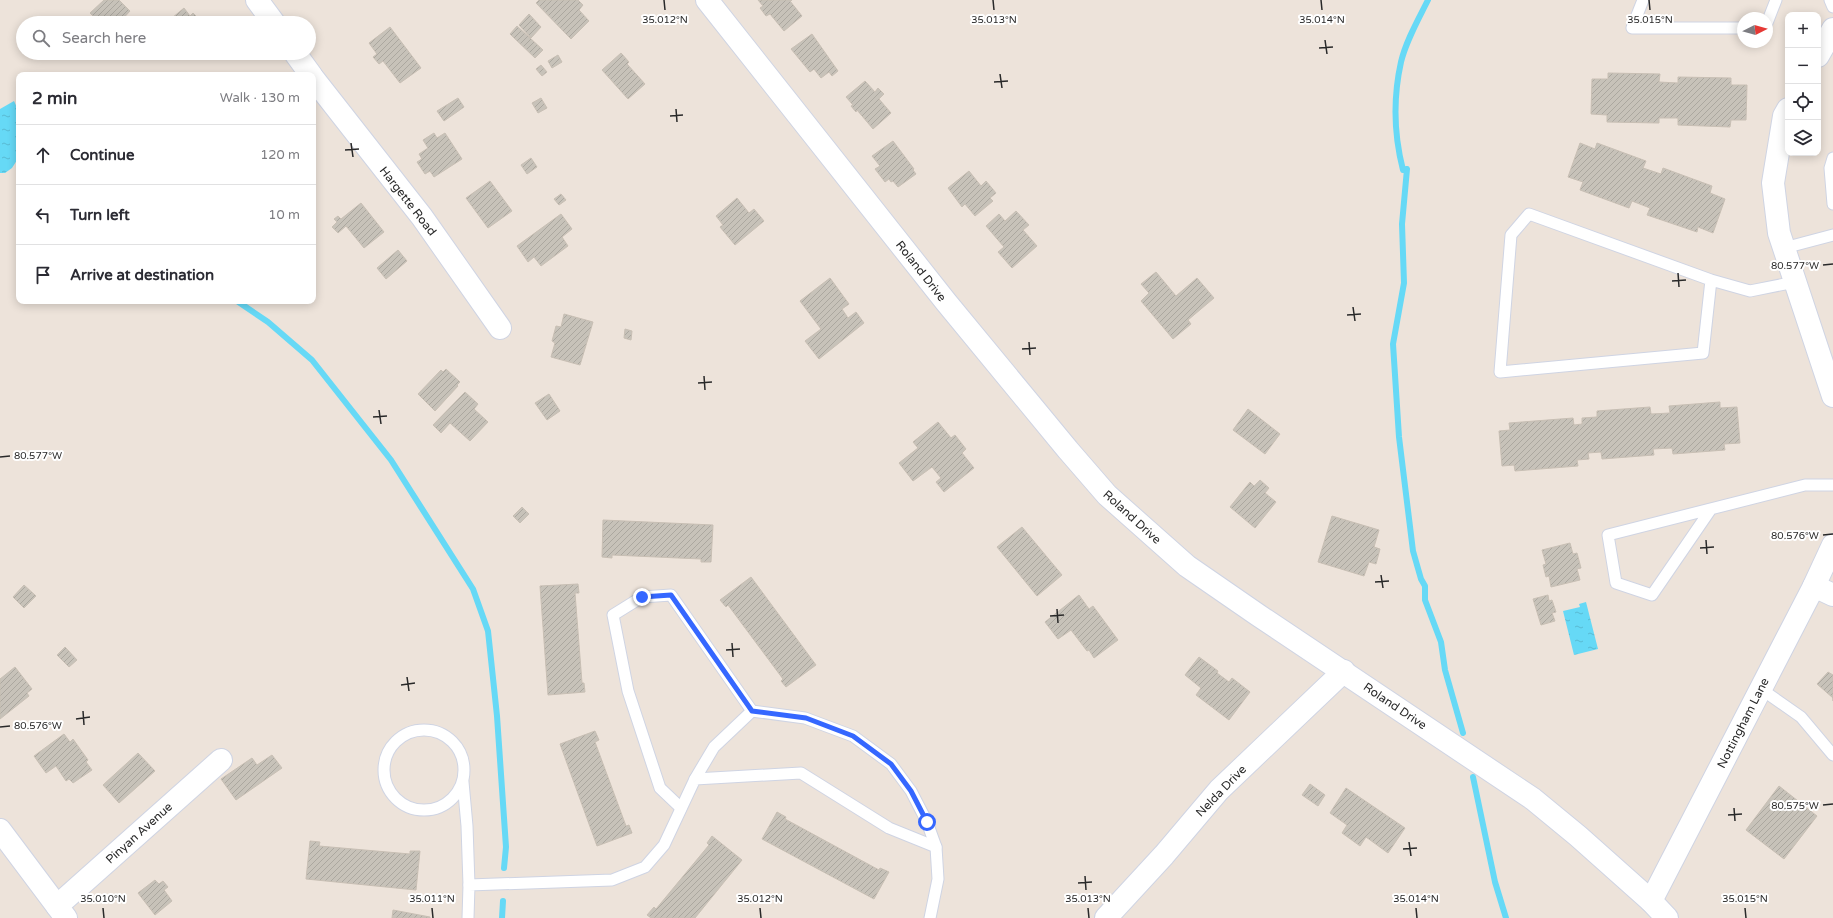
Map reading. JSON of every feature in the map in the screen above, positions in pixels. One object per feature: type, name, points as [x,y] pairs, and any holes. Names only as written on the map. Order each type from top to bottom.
[{"type":"street","points":[[257,0],[269,16]]},
{"type":"street","name":"Roland Drive","points":[[712,2],[946,302],[1107,495],[1187,566],[1533,799],[1578,836],[1651,901],[1667,918]]},
{"type":"street","points":[[300,60],[309,72]]},
{"type":"street","name":"Hargette Road","points":[[316,82],[422,217],[500,328]]},
{"type":"street","points":[[1785,114],[1774,183],[1779,233],[1833,396]]},
{"type":"street","name":"Nottingham Lane","points":[[1651,901],[1761,689],[1824,590],[1833,545]]},
{"type":"street","name":"Nelda Drive","points":[[1106,918],[1164,855],[1219,790],[1344,671]]},
{"type":"street","name":"Pinyan Avenue","points":[[62,912],[221,760]]},
{"type":"street","points":[[0,830],[62,912]]},
{"type":"lane","points":[[1643,0],[1632,28],[1737,28]]},
{"type":"lane","points":[[1771,12],[1776,0]]},
{"type":"lane","points":[[1830,0],[1833,7]]},
{"type":"lane","points":[[1833,158],[1830,168],[1833,204]]},
{"type":"lane","points":[[1711,280],[1703,353],[1500,372],[1511,235],[1529,214],[1711,280],[1750,291],[1795,282]]},
{"type":"lane","points":[[1784,248],[1833,236]]},
{"type":"lane","points":[[1712,508],[1652,595],[1616,583],[1608,535],[1712,508],[1805,485],[1833,485]]},
{"type":"lane","points":[[681,808],[660,788],[628,691],[613,615],[642,597],[671,595],[752,711],[806,718],[846,733],[853,736],[891,764],[911,791],[927,822],[936,847],[938,879],[930,918]]},
{"type":"lane","points":[[1761,689],[1801,717],[1833,755]]},
{"type":"lane","points":[[469,885],[612,880],[645,868],[664,845],[695,778],[714,746],[752,711]]},
{"type":"lane","points":[[462,781],[456,793],[447,803],[434,809],[420,810],[407,807],[395,799],[387,788],[384,774],[384,760],[390,748],[398,739],[409,732],[421,729],[434,731],[446,736],[461,756],[464,768],[462,781],[467,826],[469,885],[468,918]]},
{"type":"lane","points":[[695,778],[801,772],[889,828],[936,847]]},
{"type":"water","points":[[14,101],[16,105],[16,162],[12,168],[5,173],[0,173],[0,109]]},
{"type":"water","points":[[1586,602],[1598,649],[1574,655],[1563,611],[1580,607],[1579,604]]},
{"type":"building","points":[[104,0],[119,0],[130,11],[125,16],[93,16],[90,13]]},
{"type":"building","points":[[539,0],[578,0],[583,5],[579,10],[589,21],[571,39],[536,3]]},
{"type":"building","points":[[758,0],[792,0],[790,1],[802,16],[784,31],[770,14],[766,16],[760,8],[763,6]]},
{"type":"building","points":[[184,8],[190,16],[174,16]]},
{"type":"building","points":[[529,14],[541,27],[531,38],[519,25]]},
{"type":"building","points":[[517,26],[543,50],[535,58],[510,34]]},
{"type":"building","points":[[390,27],[421,68],[400,83],[383,61],[379,64],[373,57],[377,54],[369,43]]},
{"type":"building","points":[[812,34],[838,71],[832,76],[829,72],[821,78],[814,69],[810,72],[791,49]]},
{"type":"building","points":[[621,53],[629,62],[627,64],[645,84],[628,99],[602,70]]},
{"type":"building","points":[[558,55],[562,62],[552,68],[548,61]]},
{"type":"building","points":[[541,65],[547,72],[542,76],[536,69]]},
{"type":"building","points":[[1608,73],[1660,74],[1659,82],[1678,83],[1678,77],[1731,78],[1731,85],[1747,85],[1746,120],[1731,120],[1730,127],[1678,125],[1678,118],[1659,118],[1659,123],[1607,122],[1607,115],[1591,114],[1592,79],[1608,79]]},
{"type":"building","points":[[865,81],[875,92],[878,88],[884,94],[879,99],[891,113],[873,129],[857,110],[856,112],[851,106],[853,105],[846,97]]},
{"type":"building","points":[[458,98],[464,107],[444,121],[437,111]]},
{"type":"building","points":[[541,98],[547,108],[538,113],[532,103]]},
{"type":"building","points":[[434,133],[437,138],[445,133],[462,159],[434,177],[430,171],[425,174],[417,162],[422,159],[419,154],[428,148],[423,140]]},
{"type":"building","points":[[893,141],[914,169],[913,170],[916,174],[898,187],[889,179],[885,182],[875,169],[880,166],[872,156]]},
{"type":"building","points":[[1580,143],[1595,149],[1597,143],[1646,161],[1643,168],[1661,174],[1663,168],[1712,186],[1710,193],[1725,199],[1713,233],[1698,227],[1697,232],[1647,215],[1650,208],[1632,201],[1629,208],[1580,190],[1583,182],[1568,177]]},
{"type":"building","points":[[531,158],[537,167],[527,174],[521,165]]},
{"type":"building","points":[[969,171],[981,186],[986,181],[996,193],[990,198],[993,201],[975,216],[965,204],[962,207],[948,188]]},
{"type":"building","points":[[490,181],[512,211],[488,228],[466,198]]},
{"type":"building","points":[[561,194],[566,200],[559,205],[554,199]]},
{"type":"building","points":[[737,198],[749,213],[754,209],[764,221],[735,245],[720,227],[723,225],[716,216]]},
{"type":"building","points":[[361,203],[384,232],[364,248],[346,226],[338,233],[332,227],[337,222],[334,219],[338,216],[341,219]]},
{"type":"building","points":[[1016,211],[1029,225],[1023,230],[1037,246],[1012,268],[998,252],[1004,247],[986,226],[999,214],[1005,221]]},
{"type":"building","points":[[561,214],[572,229],[562,237],[568,246],[541,266],[534,257],[528,262],[517,246]]},
{"type":"building","points":[[398,250],[407,261],[386,279],[377,268]]},
{"type":"building","points":[[1156,272],[1176,296],[1197,278],[1214,298],[1188,320],[1191,324],[1173,339],[1141,301],[1149,293],[1141,284]]},
{"type":"building","points":[[830,278],[849,304],[842,309],[848,318],[856,312],[864,323],[819,359],[805,341],[821,329],[800,301]]},
{"type":"building","points":[[564,314],[593,322],[580,365],[551,357],[555,343],[552,341],[556,326],[561,327]]},
{"type":"building","points":[[625,329],[632,331],[631,340],[624,338]]},
{"type":"building","points":[[446,369],[460,382],[435,411],[418,394],[441,370],[443,372]]},
{"type":"building","points":[[465,392],[478,404],[474,409],[488,422],[470,441],[450,423],[441,433],[433,425]]},
{"type":"building","points":[[549,394],[560,411],[547,420],[535,403]]},
{"type":"building","points":[[1720,402],[1720,408],[1737,407],[1740,443],[1724,444],[1725,450],[1673,454],[1672,448],[1653,449],[1654,455],[1602,459],[1601,452],[1588,453],[1589,459],[1577,460],[1578,466],[1515,471],[1514,465],[1502,466],[1499,431],[1510,430],[1509,423],[1573,418],[1574,425],[1582,424],[1582,418],[1597,417],[1597,411],[1650,407],[1651,414],[1670,413],[1669,406]]},
{"type":"building","points":[[1248,409],[1280,434],[1265,454],[1233,430]]},
{"type":"building","points":[[938,422],[951,438],[955,435],[966,449],[962,453],[974,468],[944,492],[936,482],[941,478],[932,467],[913,481],[899,463],[918,448],[913,442]]},
{"type":"building","points":[[1260,480],[1269,488],[1265,493],[1276,502],[1255,528],[1230,507],[1250,482],[1254,486]]},
{"type":"building","points":[[522,507],[529,514],[520,523],[513,516]]},
{"type":"building","points":[[1332,516],[1379,530],[1374,547],[1380,549],[1376,564],[1369,562],[1364,576],[1318,562]]},
{"type":"building","points":[[603,520],[713,525],[711,562],[701,562],[701,559],[612,555],[612,558],[602,557]]},
{"type":"building","points":[[1022,527],[1062,575],[1037,596],[997,547]]},
{"type":"building","points":[[1570,543],[1573,554],[1577,553],[1581,568],[1577,569],[1580,580],[1551,587],[1549,576],[1546,577],[1543,565],[1546,564],[1542,550]]},
{"type":"building","points":[[751,577],[816,665],[786,687],[781,681],[783,679],[728,605],[726,607],[720,600]]},
{"type":"building","points":[[578,584],[579,593],[575,593],[582,683],[584,683],[585,692],[548,695],[540,586]]},
{"type":"building","points":[[24,585],[36,596],[24,608],[13,597]]},
{"type":"building","points":[[1079,595],[1089,609],[1093,606],[1118,640],[1094,658],[1089,650],[1087,651],[1071,630],[1058,639],[1045,622]]},
{"type":"building","points":[[1548,595],[1549,601],[1552,600],[1556,612],[1552,613],[1555,621],[1541,625],[1533,599]]},
{"type":"building","points":[[65,647],[77,660],[69,667],[57,655]]},
{"type":"building","points":[[1199,657],[1218,671],[1217,673],[1229,682],[1232,678],[1250,692],[1229,720],[1196,695],[1201,688],[1185,675]]},
{"type":"building","points":[[15,667],[32,689],[27,693],[29,696],[0,719],[0,679]]},
{"type":"building","points":[[1828,672],[1833,675],[1833,698],[1817,684]]},
{"type":"building","points":[[595,731],[599,740],[595,742],[626,826],[629,825],[632,833],[597,846],[560,744]]},
{"type":"building","points":[[64,734],[70,742],[73,739],[88,760],[86,762],[92,770],[73,783],[69,779],[66,781],[56,766],[46,773],[34,756]]},
{"type":"building","points":[[138,753],[155,771],[119,803],[103,785]]},
{"type":"building","points":[[272,755],[282,768],[236,800],[221,779],[252,758],[257,765]]},
{"type":"building","points":[[1310,784],[1325,795],[1318,806],[1302,795]]},
{"type":"building","points":[[1779,786],[1817,816],[1784,859],[1746,830]]},
{"type":"building","points":[[1346,788],[1405,828],[1388,853],[1366,837],[1360,846],[1342,833],[1347,825],[1330,813]]},
{"type":"building","points":[[777,812],[786,817],[785,819],[879,870],[880,868],[889,872],[874,899],[762,839]]},
{"type":"building","points":[[712,836],[742,860],[695,918],[651,918],[647,915],[654,907],[656,909],[709,845],[707,843]]},
{"type":"building","points":[[310,841],[320,842],[319,846],[410,854],[410,851],[420,851],[416,890],[306,879]]},
{"type":"building","points":[[155,880],[159,884],[163,881],[168,887],[164,890],[172,901],[155,915],[138,893]]},
{"type":"building","points":[[393,910],[430,917],[430,918],[392,918]]},
{"type":"waterway","points":[[1428,0],[1406,46],[1398,76],[1396,130],[1403,170],[1407,169],[1402,224],[1404,283],[1393,344],[1399,437],[1413,551],[1421,579],[1425,586],[1425,600],[1441,642],[1445,670],[1463,733]]},
{"type":"waterway","points":[[241,304],[268,322],[312,360],[391,460],[473,589],[488,631],[497,716],[506,847],[504,868]]},
{"type":"waterway","points":[[1473,777],[1495,882],[1506,918]]},
{"type":"waterway","points":[[502,918],[503,901]]},
{"type":"route","points":[[642,597],[671,595],[752,711],[806,718],[853,736],[891,764],[911,791],[927,822]]}]
